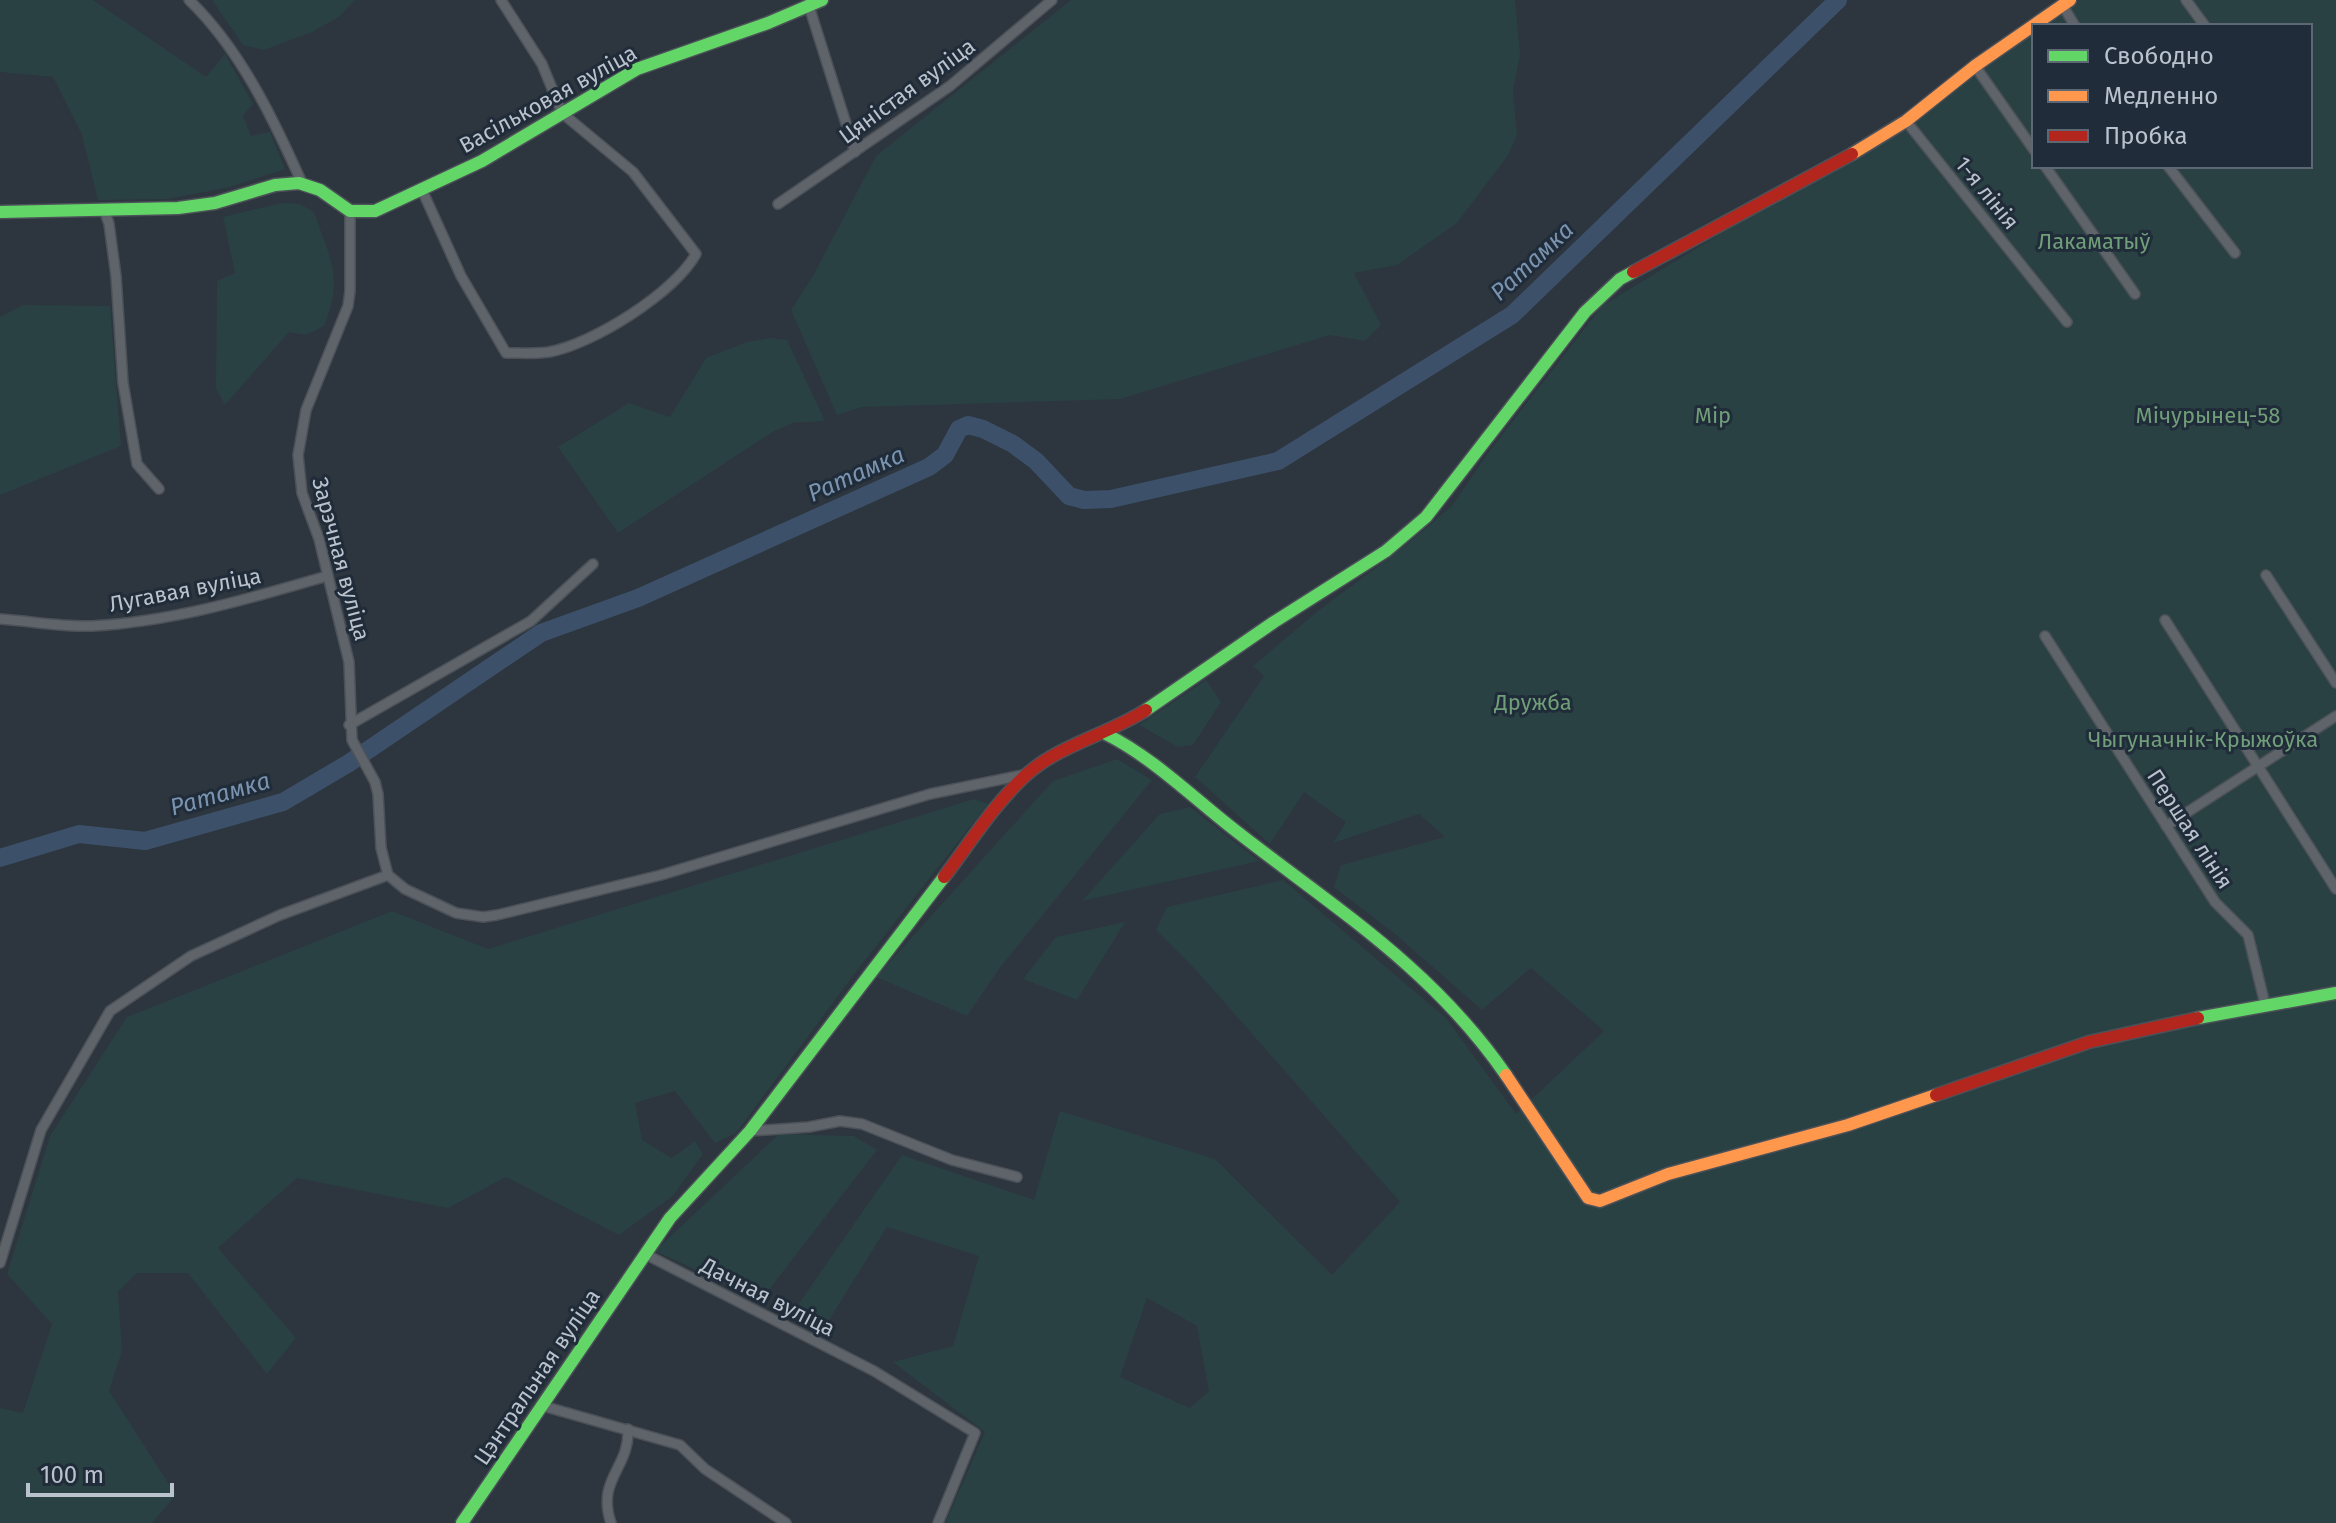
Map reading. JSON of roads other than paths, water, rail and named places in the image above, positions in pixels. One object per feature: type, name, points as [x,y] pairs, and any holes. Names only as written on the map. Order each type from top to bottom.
[{"type":"street","points":[[189,0],[208,19],[269,113],[302,183]]},
{"type":"street","points":[[422,190],[461,276],[506,353],[549,352],[599,334],[652,301],[687,270],[696,254],[633,172],[562,113],[542,64],[501,0]]},
{"type":"street","name":"Васільковая вуліца","points":[[346,210],[360,215],[375,211],[482,161],[637,69],[822,0]]},
{"type":"street","name":"Цяністая вуліца","points":[[778,204],[950,86],[1052,0]]},
{"type":"street","points":[[2186,0],[2204,24]]},
{"type":"street","points":[[808,4],[855,152]]},
{"type":"street","points":[[2066,5],[2074,24]]},
{"type":"street","name":"Цэнтральная вуліца","points":[[2040,24],[2066,5]]},
{"type":"street","name":"Цэнтральная вуліца","points":[[462,1523],[670,1218],[750,1131],[996,809],[1027,774],[1062,752],[1155,705],[1403,538],[1426,517],[1585,312],[1620,279],[1907,123],[2032,30]]},
{"type":"street","points":[[1978,70],[2032,147]]},
{"type":"street","name":"1-я лінія","points":[[1907,123],[2067,322]]},
{"type":"street","points":[[2046,168],[2135,294]]},
{"type":"street","points":[[2170,168],[2235,253]]},
{"type":"street","points":[[0,212],[158,211],[205,205],[283,184],[302,183],[323,192],[346,210]]},
{"type":"street","points":[[104,209],[115,263],[123,383],[137,464],[159,489]]},
{"type":"street","name":"Зарэчная вуліца","points":[[346,210],[348,306],[306,410],[298,455],[302,493],[319,539],[349,662],[349,725],[352,740],[378,794],[381,848],[388,875]]},
{"type":"street","points":[[349,725],[531,621],[593,564]]},
{"type":"street","points":[[2266,575],[2336,683]]},
{"type":"street","name":"Лугавая вуліца","points":[[0,619],[90,626],[126,622],[241,601],[327,576]]},
{"type":"street","points":[[2165,620],[2336,889]]},
{"type":"street","name":"Першая лінія","points":[[2045,636],[2215,902],[2248,935],[2265,1004]]},
{"type":"street","points":[[2166,826],[2336,716]]},
{"type":"street","points":[[1104,733],[1127,744],[1182,785],[1300,881],[1374,933],[1410,964],[1449,1003],[1507,1078],[1588,1198],[1600,1201],[1668,1174],[1848,1125],[2089,1042],[2265,1004],[2336,993]]},
{"type":"street","points":[[0,1263],[41,1130],[110,1011],[191,956],[280,915],[388,875],[405,889],[456,913],[483,917],[497,915],[661,875],[930,794],[1027,774]]},
{"type":"street","points":[[750,1131],[840,1121],[862,1124],[952,1160],[1017,1177]]},
{"type":"street","name":"Дачная вуліца","points":[[645,1254],[874,1371],[975,1433],[938,1523]]},
{"type":"street","points":[[543,1406],[680,1445],[705,1469],[786,1523]]},
{"type":"street","points":[[611,1523],[607,1512],[609,1481],[628,1449],[628,1429]]},
{"type":"waterway","name":"Ратамка","points":[[0,858],[79,834],[145,841],[283,802],[349,763],[541,633],[638,598],[929,467],[945,455],[959,429],[968,425],[1013,444],[1036,461],[1069,496],[1084,500],[1111,499],[1278,461],[1512,315],[1838,0]]},
{"type":"park label","name":"Лакаматыў","points":[[2094,241]]},
{"type":"park label","name":"Мір","points":[[1713,415]]},
{"type":"park label","name":"Мічурынец-58","points":[[2208,415]]},
{"type":"park label","name":"Дружба","points":[[1533,702]]},
{"type":"park label","name":"Чыгуначнік-Крыжоўка","points":[[2203,739]]}]
